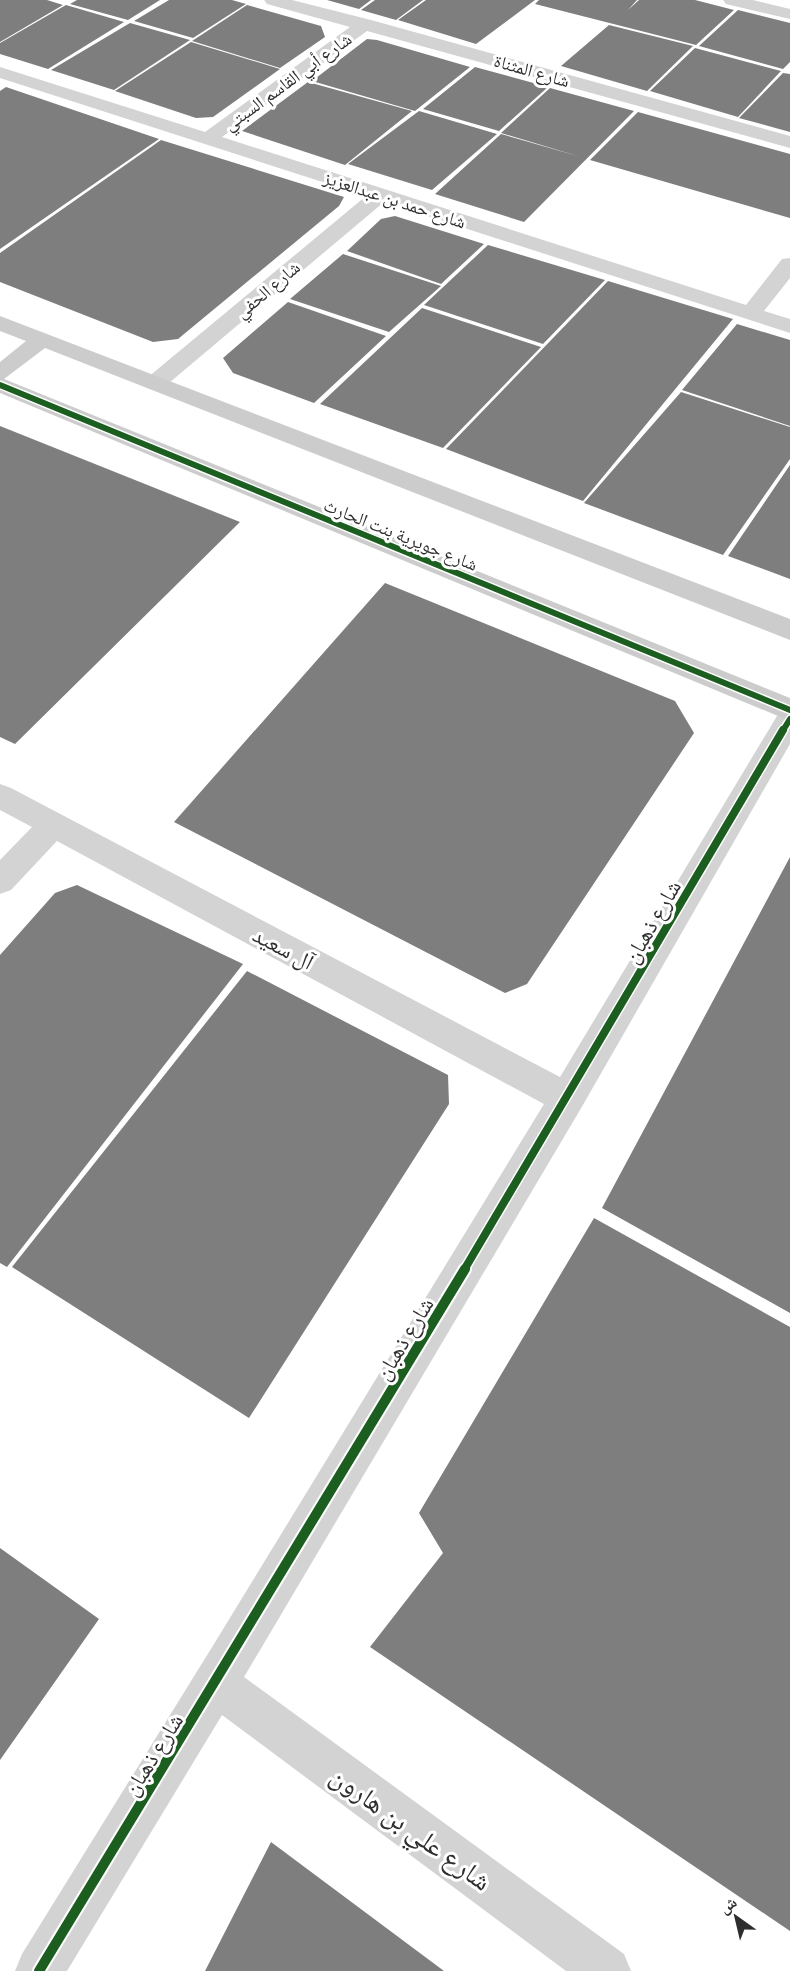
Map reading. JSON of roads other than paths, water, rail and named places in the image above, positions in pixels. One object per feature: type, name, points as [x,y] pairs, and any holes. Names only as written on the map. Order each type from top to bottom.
[{"type":"street","name":"شارع المثناة","points":[[273,0],[790,142]]},
{"type":"street","points":[[732,0],[790,14]]},
{"type":"street","name":"شارع أبي القاسم السبتي","points":[[209,138],[365,24]]},
{"type":"street","name":"شارع حمد بن عبدالعزيز","points":[[0,72],[790,326]]},
{"type":"street","name":"شارع الحفي","points":[[154,383],[380,195]]},
{"type":"street","points":[[750,314],[790,264]]},
{"type":"street","points":[[0,323],[790,630]]},
{"type":"street","points":[[0,373],[42,340]]},
{"type":"street","name":"شارع جويرية بنت الحارث","points":[[0,385],[790,710]]},
{"type":"street","name":"شارع ذهبان","points":[[39,1971],[217,1684],[568,1099],[790,719]]},
{"type":"street","name":"آل سعيد","points":[[0,796],[568,1099]]},
{"type":"street","points":[[0,881],[53,825]]},
{"type":"street","name":"شارع علي بن هارون","points":[[217,1684],[607,1971]]}]
